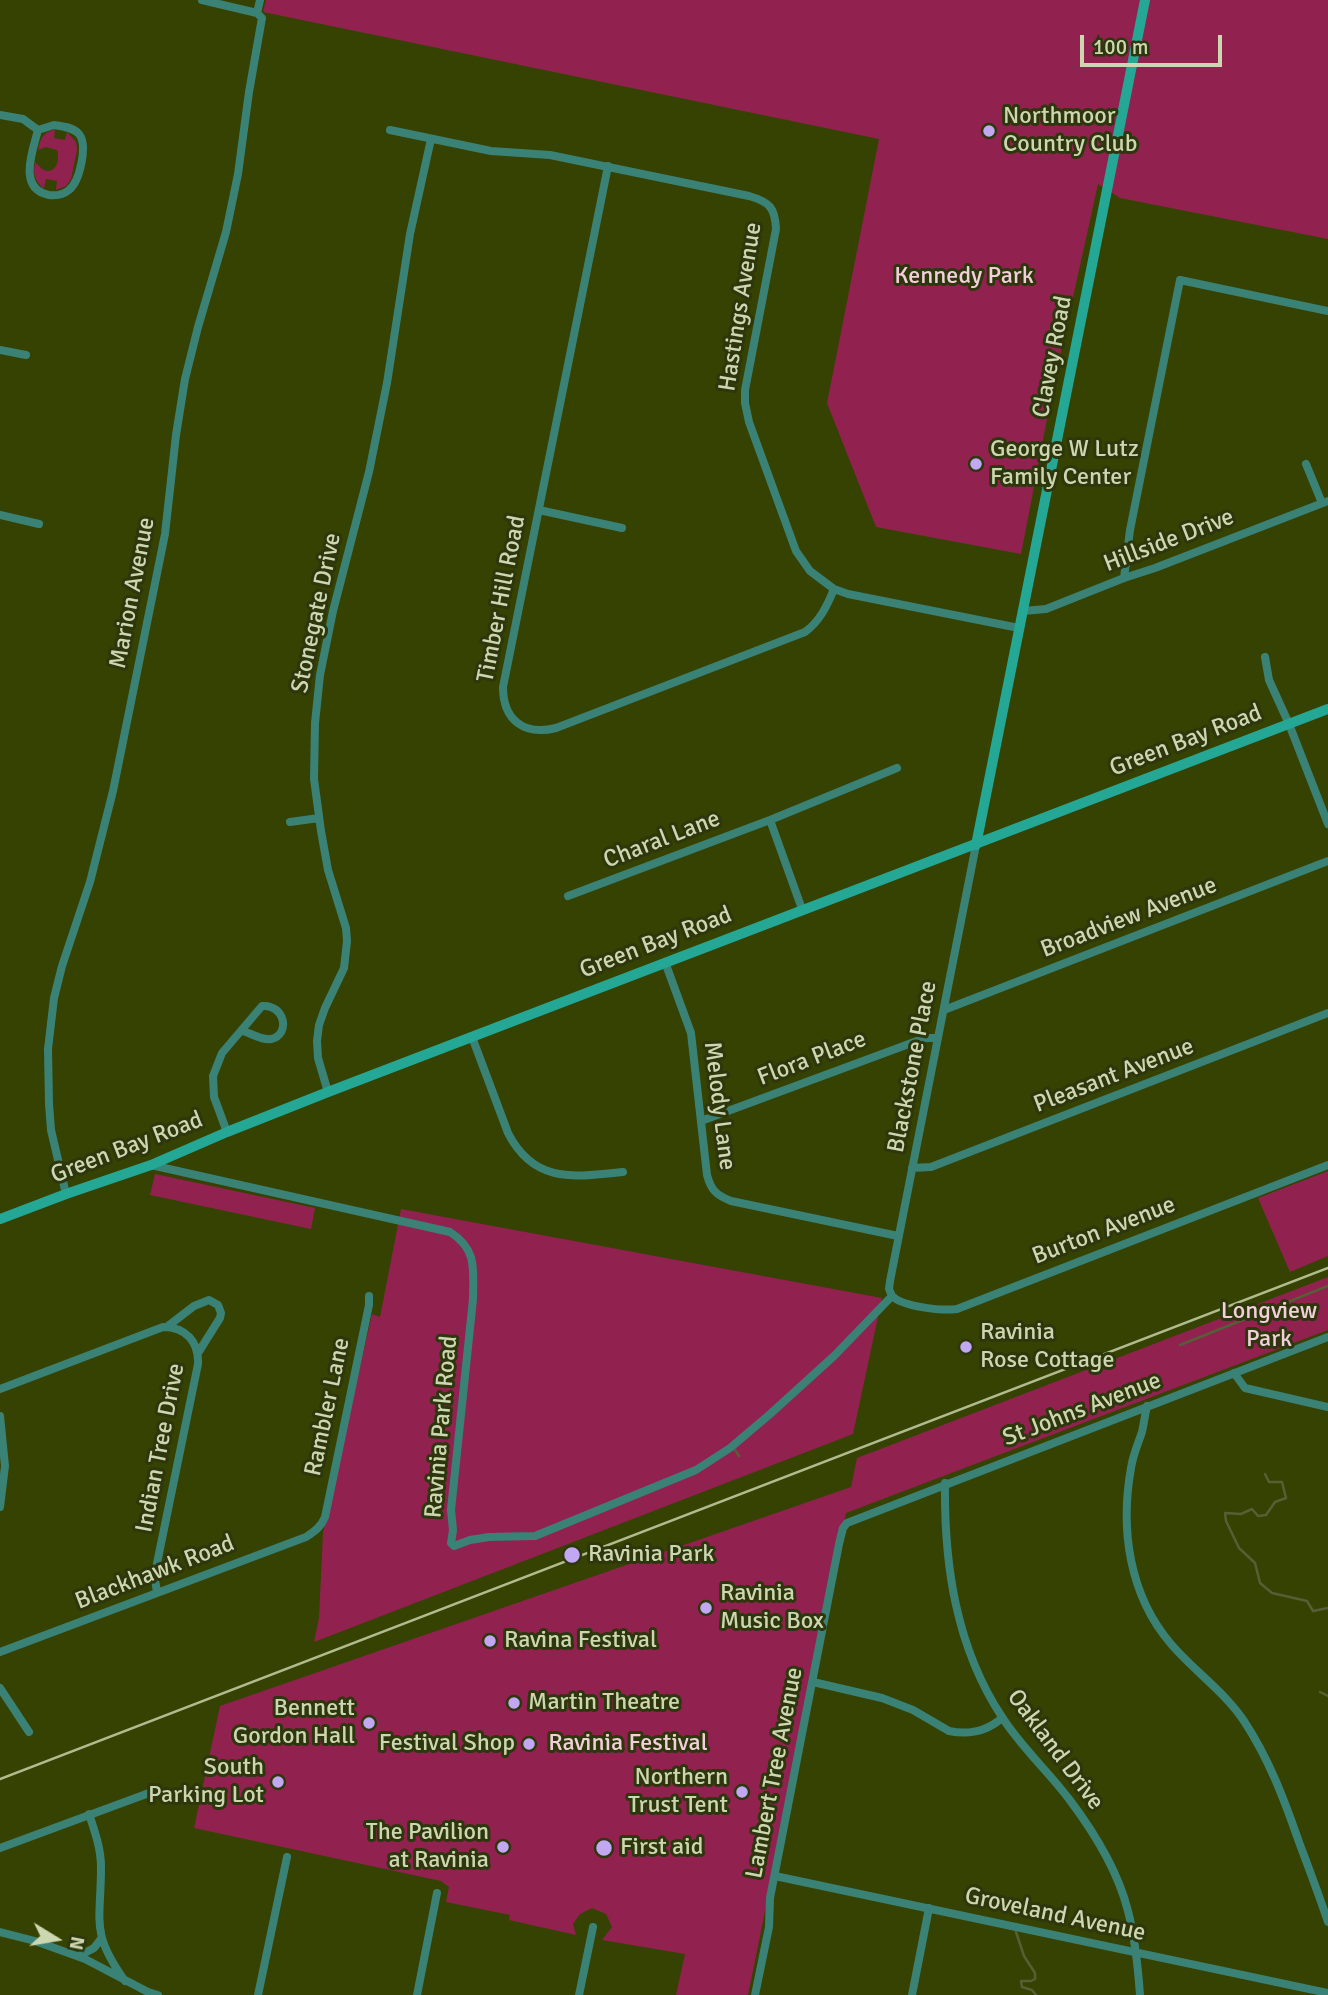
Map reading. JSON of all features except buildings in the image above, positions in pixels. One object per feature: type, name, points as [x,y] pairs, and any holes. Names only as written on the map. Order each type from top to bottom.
[{"type":"main road","name":"Clavey Road","points":[[976,845],[1146,0]]},
{"type":"main road","name":"Green Bay Road","points":[[0,1219],[151,1165],[328,1092],[1328,709]]},
{"type":"street","points":[[202,0],[257,13]]},
{"type":"street","name":"Marion Avenue","points":[[66,1194],[51,1130],[49,1104],[48,1049],[54,998],[90,882],[113,791],[165,534],[176,435],[186,379],[226,232],[238,174],[248,92],[262,19],[257,13],[260,0]]},
{"type":"street","points":[[0,115],[23,119],[37,130]]},
{"type":"street","points":[[54,125],[63,126],[78,133],[82,140],[82,158],[77,180],[67,192],[48,195],[42,193],[36,189],[30,178],[30,162],[37,130],[54,125]]},
{"type":"street","name":"Hastings Avenue","points":[[390,130],[491,151],[550,155],[762,200],[775,215],[776,229],[751,354],[745,403],[749,422],[796,551],[810,571],[834,589],[848,594],[1019,628]]},
{"type":"street","name":"Stonegate Drive","points":[[328,1092],[318,1058],[319,1025],[344,968],[347,941],[346,928],[328,870],[319,818],[314,779],[314,723],[320,675],[333,611],[369,472],[387,383],[410,234],[431,139]]},
{"type":"street","name":"Timber Hill Road","points":[[608,166],[503,687],[505,708],[520,725],[533,730],[556,727],[804,632],[820,618],[834,589]]},
{"type":"street","points":[[1124,578],[1130,530],[1180,280],[1328,311]]},
{"type":"street","points":[[0,350],[26,355]]},
{"type":"street","points":[[1306,464],[1325,502]]},
{"type":"street","name":"Hillside Drive","points":[[1023,611],[1046,609],[1325,502]]},
{"type":"street","points":[[539,510],[622,528]]},
{"type":"street","points":[[0,515],[39,524]]},
{"type":"street","points":[[1265,657],[1269,680],[1328,824]]},
{"type":"street","name":"Charal Lane","points":[[568,895],[770,820],[897,768]]},
{"type":"street","points":[[290,822],[319,818]]},
{"type":"street","points":[[770,820],[802,909]]},
{"type":"street","name":"Blackstone Place","points":[[892,1296],[889,1289],[898,1236],[976,845]]},
{"type":"street","name":"Broadview Avenue","points":[[944,1010],[1328,861]]},
{"type":"street","name":"Melody Lane","points":[[665,962],[691,1033],[706,1175],[711,1188],[720,1197],[731,1201],[898,1236]]},
{"type":"street","points":[[227,1132],[215,1097],[213,1076],[222,1053],[262,1006],[273,1007],[281,1016],[282,1027],[277,1036],[267,1040],[243,1031]]},
{"type":"street","name":"Pleasant Avenue","points":[[912,1168],[931,1167],[1328,1013]]},
{"type":"street","points":[[472,1037],[508,1133],[526,1159],[539,1168],[561,1176],[623,1172]]},
{"type":"street","name":"Flora Place","points":[[701,1121],[925,1038],[938,1038]]},
{"type":"street","name":"Ravinia Park Road","points":[[151,1165],[450,1232],[469,1248],[473,1270],[473,1299],[451,1510],[451,1543],[454,1546],[489,1537],[535,1536],[696,1470],[730,1448],[769,1415],[834,1356],[892,1296]]},
{"type":"street","name":"Burton Avenue","points":[[892,1296],[898,1301],[944,1311],[957,1309],[1328,1165]]},
{"type":"street","name":"Rambler Lane","points":[[321,1525],[325,1517],[369,1296]]},
{"type":"street","name":"Indian Tree Drive","points":[[0,1389],[168,1326],[194,1306],[205,1300],[212,1301],[218,1305],[220,1318],[198,1353]]},
{"type":"street","name":"Indian Tree Drive","points":[[157,1591],[156,1568],[198,1364],[198,1353],[192,1339],[168,1326]]},
{"type":"street","name":"St Johns Avenue","points":[[850,1521],[1328,1336]]},
{"type":"street","points":[[1234,1373],[1245,1388],[1328,1407]]},
{"type":"street","points":[[1146,1406],[1126,1502],[1126,1536],[1130,1560],[1142,1594],[1172,1644],[1225,1697],[1263,1751],[1277,1780],[1328,1922]]},
{"type":"street","points":[[0,1416],[5,1466],[0,1507]]},
{"type":"street","name":"Oakland Drive","points":[[945,1483],[946,1553],[953,1597],[971,1654],[987,1692],[1002,1718],[1070,1801],[1114,1872],[1125,1902],[1137,1962],[1140,1995]]},
{"type":"street","name":"Lambert Tree Avenue","points":[[755,1995],[769,1927],[770,1898],[839,1544],[843,1528],[850,1521]]},
{"type":"street","name":"Blackhawk Road","points":[[0,1652],[306,1536],[321,1525]]},
{"type":"street","points":[[813,1682],[882,1698],[913,1710],[949,1731],[968,1733],[984,1729],[1002,1718]]},
{"type":"street","points":[[0,1688],[29,1732]]},
{"type":"street","points":[[0,1848],[149,1793]]},
{"type":"street","points":[[89,1814],[100,1856],[98,1916],[101,1939],[106,1952],[125,1981]]},
{"type":"street","points":[[258,1995],[287,1857]]},
{"type":"street","name":"Groveland Avenue","points":[[775,1876],[1328,1993]]},
{"type":"street","points":[[417,1995],[436,1894]]},
{"type":"street","points":[[912,1995],[929,1908]]},
{"type":"street","points":[[579,1995],[593,1927]]},
{"type":"street","points":[[0,1932],[79,1956],[158,1995]]},
{"type":"street","points":[[79,1956],[94,1948],[101,1939]]},
{"type":"green space","name":"Northmoor Country Club","points":[[266,0],[1328,0],[1328,239],[1120,198],[1098,184],[1053,388],[1021,554],[876,527],[827,403],[879,139],[263,12]]},
{"type":"green space","points":[[55,130],[54,138],[65,140],[67,132],[76,142],[77,150],[71,179],[66,186],[56,190],[57,181],[46,179],[43,188],[36,179],[34,170],[35,162],[43,170],[55,168],[57,150],[46,147],[38,150],[43,136]]},
{"type":"green space","points":[[1328,1171],[1328,1256],[1290,1272],[1258,1198]]},
{"type":"green space","points":[[155,1174],[315,1208],[311,1229],[150,1195]]},
{"type":"green space","points":[[401,1209],[882,1298],[853,1434],[314,1642],[319,1618],[323,1533],[372,1314],[380,1317]]},
{"type":"green space","name":"Ravinia Festival","points":[[1328,1277],[1328,1330],[846,1513],[748,1995],[676,1995],[685,1954],[602,1940],[612,1927],[606,1914],[592,1908],[580,1914],[573,1924],[576,1935],[509,1920],[510,1915],[446,1902],[449,1887],[441,1881],[194,1828],[220,1706],[851,1487],[857,1458]]},
{"type":"waterway","points":[[1180,1345],[1328,1286]]},
{"type":"waterway","points":[[735,1450],[739,1456]]},
{"type":"waterway","points":[[1265,1474],[1269,1482],[1282,1482],[1286,1498],[1275,1502],[1266,1515],[1258,1516],[1252,1509],[1241,1514],[1225,1513],[1226,1521],[1239,1548],[1255,1563],[1260,1583],[1272,1593],[1307,1601],[1313,1611],[1328,1608]]},
{"type":"waterway","points":[[1320,1692],[1328,1696]]},
{"type":"waterway","points":[[1016,1932],[1024,1956],[1035,1973],[1035,1979],[1021,1981],[1022,1987],[1032,1990],[1036,1995]]},
{"type":"railway","points":[[0,1779],[1328,1268]]},
{"type":"place","name":"Northmoor Country Club","points":[[989,131]]},
{"type":"place","name":"George W Lutz Family Center","points":[[976,464]]},
{"type":"place","name":"Ravinia Rose Cottage","points":[[966,1347]]},
{"type":"place","name":"Ravinia Park","points":[[572,1555]]},
{"type":"place","name":"Ravinia Music Box","points":[[706,1608]]},
{"type":"place","name":"Ravina Festival","points":[[490,1641]]},
{"type":"place","name":"Martin Theatre","points":[[514,1703]]},
{"type":"place","name":"Bennett Gordon Hall","points":[[369,1723]]},
{"type":"place","name":"Festival Shop","points":[[529,1744]]},
{"type":"place","name":"South Parking Lot","points":[[278,1782]]},
{"type":"place","name":"Northern Trust Tent","points":[[742,1792]]},
{"type":"place","name":"The Pavilion at Ravinia","points":[[503,1847]]},
{"type":"place","name":"First aid","points":[[604,1848]]},
{"type":"park label","name":"Kennedy Park","points":[[964,277]]},
{"type":"park label","name":"Longview Park","points":[[1269,1326]]}]
